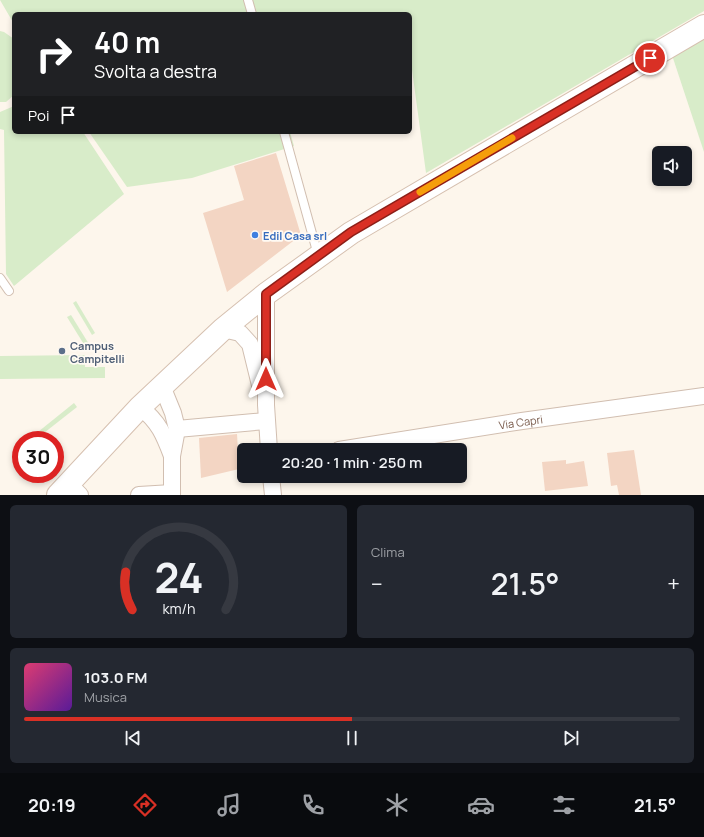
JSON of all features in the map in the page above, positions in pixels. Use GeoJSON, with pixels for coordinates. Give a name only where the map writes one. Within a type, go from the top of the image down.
{"type":"FeatureCollection","features":[{"type":"Feature","properties":{"kind":"main road"},"geometry":{"type":"LineString","coordinates":[[69,491],[140,407],[223,329],[266,294],[351,232],[704,26]]}},
{"type":"Feature","properties":{"kind":"street"},"geometry":{"type":"LineString","coordinates":[[266,294],[266,413],[268,443]]}},
{"type":"Feature","properties":{"kind":"street"},"geometry":{"type":"LineString","coordinates":[[223,329],[240,333],[250,344],[266,413]]}},
{"type":"Feature","properties":{"kind":"street"},"geometry":{"type":"LineString","coordinates":[[139,495],[172,494],[172,456],[177,429],[173,413],[162,386]]}},
{"type":"Feature","properties":{"kind":"street","name":"Via Capri"},"geometry":{"type":"LineString","coordinates":[[383,443],[522,421],[704,396]]}},
{"type":"Feature","properties":{"kind":"street"},"geometry":{"type":"LineString","coordinates":[[140,407],[151,416],[159,427],[172,456]]}},
{"type":"Feature","properties":{"kind":"street"},"geometry":{"type":"LineString","coordinates":[[177,429],[266,413]]}},
{"type":"Feature","properties":{"kind":"street"},"geometry":{"type":"LineString","coordinates":[[272,483],[273,495]]}},
{"type":"Feature","properties":{"kind":"lane"},"geometry":{"type":"LineString","coordinates":[[248,0],[251,12]]}},
{"type":"Feature","properties":{"kind":"lane"},"geometry":{"type":"LineString","coordinates":[[285,134],[319,256]]}},
{"type":"Feature","properties":{"kind":"lane"},"geometry":{"type":"LineString","coordinates":[[0,278],[9,290]]}},
{"type":"Feature","properties":{"kind":"green space"},"geometry":{"type":"Polygon","coordinates":[[[0,0],[704,0],[704,11],[426,173],[412,70],[412,12],[12,12],[12,21],[0,0]]]}},
{"type":"Feature","properties":{"kind":"green space"},"geometry":{"type":"Polygon","coordinates":[[[704,28],[704,152],[669,46],[704,28]]]}},
{"type":"Feature","properties":{"kind":"green space"},"geometry":{"type":"Polygon","coordinates":[[[0,31],[12,38],[12,97],[6,102],[0,102],[0,31]]]}},
{"type":"Feature","properties":{"kind":"green space"},"geometry":{"type":"Polygon","coordinates":[[[12,107],[12,134],[84,134],[124,194],[14,286],[6,274],[4,130],[0,129],[0,112],[12,107]]]}},
{"type":"Feature","properties":{"kind":"green space"},"geometry":{"type":"Polygon","coordinates":[[[90,134],[291,134],[294,146],[192,178],[127,187],[90,134]]]}},
{"type":"Feature","properties":{"kind":"green space"},"geometry":{"type":"Polygon","coordinates":[[[76,301],[95,333],[92,335],[73,303],[76,301]]]}},
{"type":"Feature","properties":{"kind":"green space"},"geometry":{"type":"Polygon","coordinates":[[[71,315],[92,349],[88,351],[67,317],[71,315]]]}},
{"type":"Feature","properties":{"kind":"green space"},"geometry":{"type":"Polygon","coordinates":[[[85,355],[85,367],[105,367],[105,378],[0,379],[0,356],[85,355]]]}},
{"type":"Feature","properties":{"kind":"green space"},"geometry":{"type":"Polygon","coordinates":[[[74,403],[77,407],[46,431],[39,431],[74,403]]]}},
{"type":"Feature","properties":{"kind":"building"},"geometry":{"type":"Polygon","coordinates":[[[276,153],[301,235],[227,292],[203,213],[244,200],[234,166],[276,153]]]}},
{"type":"Feature","properties":{"kind":"building"},"geometry":{"type":"Polygon","coordinates":[[[237,434],[237,469],[201,478],[199,438],[237,434]]]}},
{"type":"Feature","properties":{"kind":"building"},"geometry":{"type":"Polygon","coordinates":[[[634,450],[641,495],[619,495],[617,485],[611,486],[607,453],[634,450]]]}},
{"type":"Feature","properties":{"kind":"building"},"geometry":{"type":"Polygon","coordinates":[[[566,460],[566,464],[584,461],[588,486],[545,491],[542,462],[566,460]]]}},
{"type":"Feature","properties":{"kind":"slow traffic"},"geometry":{"type":"LineString","coordinates":[[420,192],[512,138]]}},
{"type":"Feature","properties":{"kind":"place","name":"Edil Casa srl"},"geometry":{"type":"Point","coordinates":[255,235]}},
{"type":"Feature","properties":{"kind":"place","name":"Campus Campitelli"},"geometry":{"type":"Point","coordinates":[62,351]}},
{"type":"Feature","properties":{"kind":"route"},"geometry":{"type":"LineString","coordinates":[[266,379],[266,294],[351,232],[650,58]]}}]}
